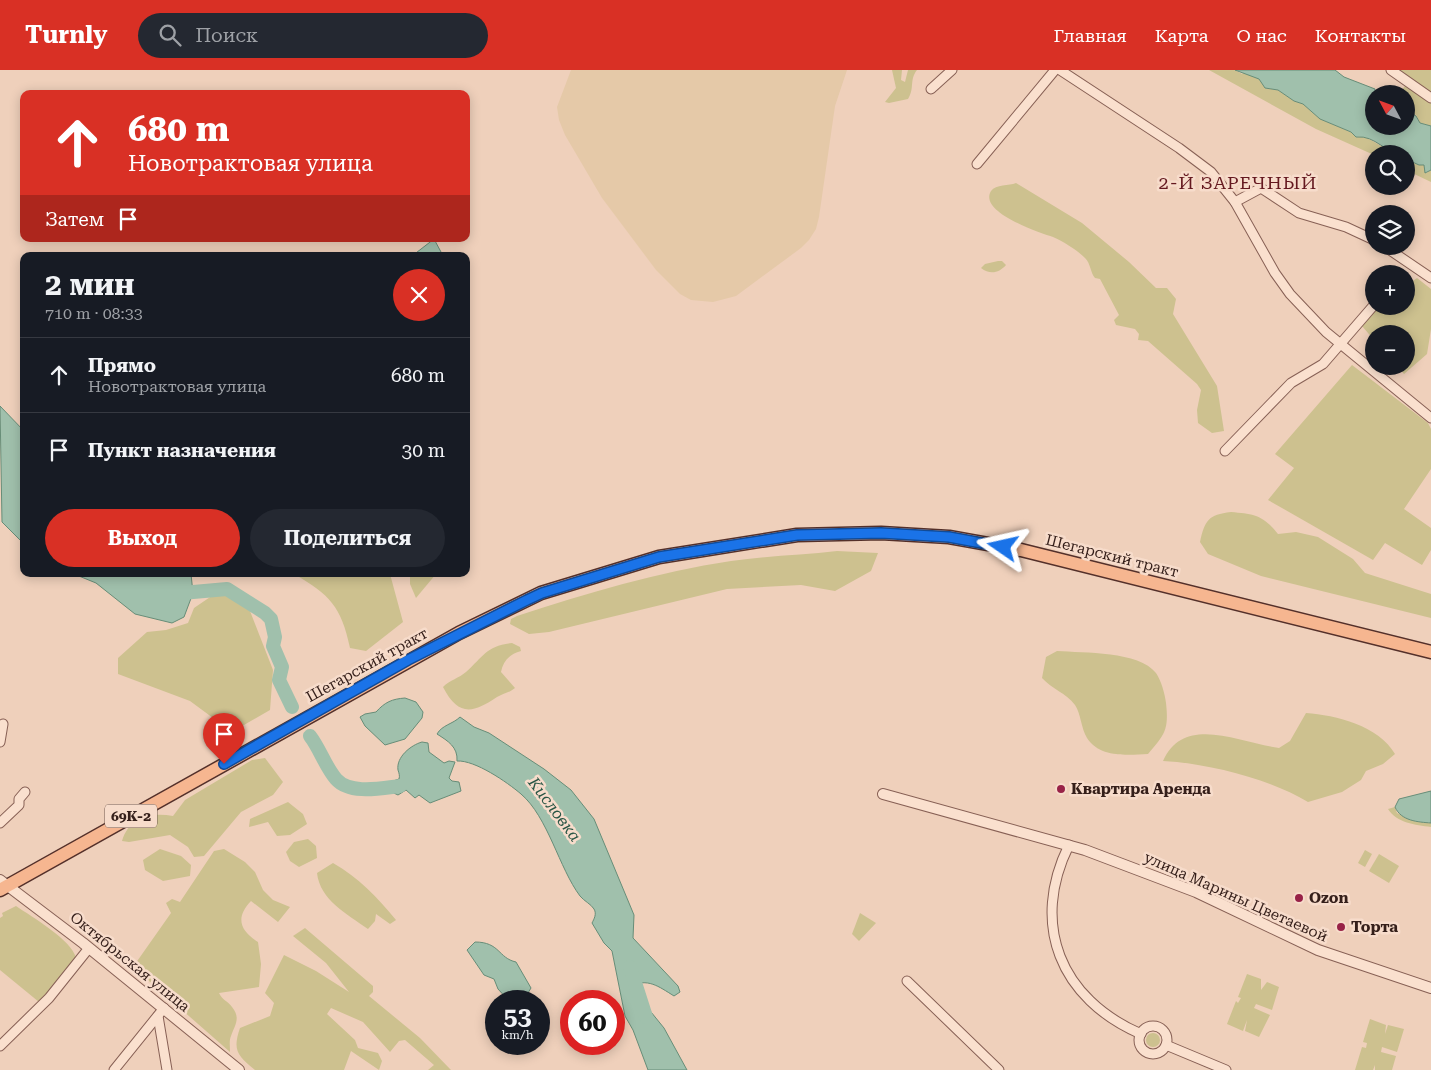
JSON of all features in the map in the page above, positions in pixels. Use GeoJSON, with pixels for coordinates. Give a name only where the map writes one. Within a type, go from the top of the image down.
{"type":"FeatureCollection","features":[{"type":"Feature","properties":{"kind":"main road","name":"Шегарский тракт"},"geometry":{"type":"LineString","coordinates":[[3,885],[255,747],[450,637],[542,593],[659,557],[797,535],[881,533],[958,538],[1021,550],[1431,652]]}},
{"type":"Feature","properties":{"kind":"street"},"geometry":{"type":"LineString","coordinates":[[931,89],[952,70]]}},
{"type":"Feature","properties":{"kind":"street"},"geometry":{"type":"LineString","coordinates":[[977,164],[1056,70]]}},
{"type":"Feature","properties":{"kind":"street"},"geometry":{"type":"LineString","coordinates":[[1060,70],[1179,148],[1211,172],[1235,202],[1275,273],[1290,294],[1340,345],[1431,418]]}},
{"type":"Feature","properties":{"kind":"street"},"geometry":{"type":"LineString","coordinates":[[1391,70],[1431,98]]}},
{"type":"Feature","properties":{"kind":"street"},"geometry":{"type":"LineString","coordinates":[[1235,202],[1261,188],[1299,212],[1346,227],[1365,236]]}},
{"type":"Feature","properties":{"kind":"street"},"geometry":{"type":"LineString","coordinates":[[1397,255],[1431,278]]}},
{"type":"Feature","properties":{"kind":"street"},"geometry":{"type":"LineString","coordinates":[[1225,451],[1291,383],[1323,364],[1366,315]]}},
{"type":"Feature","properties":{"kind":"street"},"geometry":{"type":"LineString","coordinates":[[0,742],[3,724]]}},
{"type":"Feature","properties":{"kind":"street"},"geometry":{"type":"LineString","coordinates":[[0,824],[19,805],[19,798],[26,792]]}},
{"type":"Feature","properties":{"kind":"street","name":"улица Марины Цветаевой"},"geometry":{"type":"LineString","coordinates":[[883,794],[1069,845],[1172,882],[1331,956],[1431,988]]}},
{"type":"Feature","properties":{"kind":"street"},"geometry":{"type":"LineString","coordinates":[[1069,845],[1056,873],[1051,896],[1051,917],[1056,948],[1068,974],[1090,1002],[1117,1022],[1140,1034]]}},
{"type":"Feature","properties":{"kind":"street","name":"Октябрьская улица"},"geometry":{"type":"LineString","coordinates":[[3,885],[90,948],[161,1012],[238,1070]]}},
{"type":"Feature","properties":{"kind":"street"},"geometry":{"type":"LineString","coordinates":[[0,1046],[44,1004],[90,948]]}},
{"type":"Feature","properties":{"kind":"street"},"geometry":{"type":"LineString","coordinates":[[907,981],[999,1070]]}},
{"type":"Feature","properties":{"kind":"street"},"geometry":{"type":"LineString","coordinates":[[114,1070],[161,1012]]}},
{"type":"Feature","properties":{"kind":"street"},"geometry":{"type":"LineString","coordinates":[[161,1012],[167,1070]]}},
{"type":"Feature","properties":{"kind":"street"},"geometry":{"type":"LineString","coordinates":[[1157,1026],[1164,1032],[1166,1046],[1160,1052],[1147,1052],[1141,1046],[1140,1034],[1147,1027],[1157,1026]]}},
{"type":"Feature","properties":{"kind":"street"},"geometry":{"type":"LineString","coordinates":[[1166,1046],[1226,1070]]}},
{"type":"Feature","properties":{"kind":"shaded area"},"geometry":{"type":"Polygon","coordinates":[[[571,70],[847,70],[835,106],[819,217],[816,229],[809,240],[736,296],[713,302],[691,300],[680,294],[656,270],[602,198],[565,135],[559,120],[557,107],[571,70]]]}},
{"type":"Feature","properties":{"kind":"shaded area"},"geometry":{"type":"Polygon","coordinates":[[[892,70],[902,70],[901,80],[905,82],[908,70],[917,70],[913,77],[908,99],[889,103],[885,102],[896,88],[892,70]]]}},
{"type":"Feature","properties":{"kind":"shaded area"},"geometry":{"type":"Polygon","coordinates":[[[1209,70],[1235,70],[1242,74],[1244,72],[1259,79],[1265,88],[1278,90],[1294,101],[1303,104],[1320,119],[1351,132],[1356,137],[1364,136],[1380,145],[1365,145],[1365,151],[1316,129],[1209,70]]]}},
{"type":"Feature","properties":{"kind":"shaded area"},"geometry":{"type":"Polygon","coordinates":[[[1397,70],[1431,70],[1431,126],[1420,123],[1415,114],[1415,85],[1406,85],[1410,79],[1397,70]]]}},
{"type":"Feature","properties":{"kind":"shaded area"},"geometry":{"type":"Polygon","coordinates":[[[1415,163],[1424,165],[1426,173],[1431,170],[1431,182],[1415,174],[1415,163]]]}},
{"type":"Feature","properties":{"kind":"shaded area"},"geometry":{"type":"Polygon","coordinates":[[[1016,183],[1082,223],[1129,262],[1156,288],[1167,288],[1176,299],[1173,314],[1217,386],[1224,431],[1212,433],[1198,423],[1197,410],[1201,390],[1197,384],[1148,341],[1138,340],[1139,334],[1135,329],[1116,325],[1114,320],[1119,315],[1100,279],[1095,278],[1085,258],[1062,241],[1012,220],[1001,214],[993,206],[989,199],[993,189],[1016,183]]]}},
{"type":"Feature","properties":{"kind":"shaded area"},"geometry":{"type":"Polygon","coordinates":[[[1002,261],[1006,265],[1000,270],[988,272],[981,268],[985,264],[1002,261]]]}},
{"type":"Feature","properties":{"kind":"shaded area"},"geometry":{"type":"Polygon","coordinates":[[[1417,278],[1431,289],[1431,329],[1427,354],[1415,364],[1415,325],[1365,325],[1365,330],[1362,326],[1371,315],[1415,315],[1415,280],[1417,278]]]}},
{"type":"Feature","properties":{"kind":"shaded area"},"geometry":{"type":"Polygon","coordinates":[[[1352,365],[1428,423],[1431,429],[1431,469],[1404,509],[1431,528],[1431,550],[1422,565],[1385,543],[1373,560],[1268,500],[1294,468],[1275,454],[1352,365]]]}},
{"type":"Feature","properties":{"kind":"shaded area"},"geometry":{"type":"Polygon","coordinates":[[[1231,512],[1263,519],[1278,534],[1296,532],[1318,537],[1353,559],[1365,573],[1431,594],[1431,618],[1261,576],[1208,554],[1200,542],[1206,524],[1212,517],[1231,512]]]}},
{"type":"Feature","properties":{"kind":"shaded area"},"geometry":{"type":"Polygon","coordinates":[[[837,551],[878,553],[871,571],[835,591],[801,585],[727,589],[549,632],[529,634],[510,624],[511,619],[543,607],[596,591],[677,571],[744,559],[837,551]]]}},
{"type":"Feature","properties":{"kind":"shaded area"},"geometry":{"type":"Polygon","coordinates":[[[299,577],[391,577],[403,622],[366,651],[350,648],[343,622],[338,612],[332,603],[317,589],[299,577]]]}},
{"type":"Feature","properties":{"kind":"shaded area"},"geometry":{"type":"Polygon","coordinates":[[[410,577],[434,577],[416,598],[410,584],[410,577]]]}},
{"type":"Feature","properties":{"kind":"shaded area"},"geometry":{"type":"Polygon","coordinates":[[[219,591],[250,611],[273,670],[270,710],[232,732],[190,701],[118,674],[118,658],[147,632],[166,630],[188,623],[194,608],[219,591]]]}},
{"type":"Feature","properties":{"kind":"shaded area"},"geometry":{"type":"Polygon","coordinates":[[[512,643],[520,647],[521,651],[508,658],[503,664],[501,672],[515,688],[473,709],[466,709],[454,703],[443,687],[466,672],[491,649],[503,644],[512,643]]]}},
{"type":"Feature","properties":{"kind":"shaded area"},"geometry":{"type":"Polygon","coordinates":[[[1057,651],[1110,654],[1124,657],[1148,666],[1156,673],[1165,696],[1167,720],[1162,736],[1148,754],[1115,754],[1099,749],[1092,744],[1085,734],[1075,705],[1042,678],[1046,657],[1057,651]]]}},
{"type":"Feature","properties":{"kind":"shaded area"},"geometry":{"type":"Polygon","coordinates":[[[1306,713],[1343,719],[1368,729],[1388,744],[1395,754],[1383,764],[1366,771],[1361,780],[1342,792],[1308,802],[1257,779],[1199,765],[1163,761],[1172,746],[1185,738],[1199,734],[1231,737],[1279,748],[1290,741],[1306,713]]]}},
{"type":"Feature","properties":{"kind":"shaded area"},"geometry":{"type":"Polygon","coordinates":[[[265,758],[283,782],[273,795],[241,812],[204,856],[194,857],[188,847],[170,835],[129,842],[122,841],[125,833],[135,821],[149,816],[173,816],[185,800],[252,760],[265,758]]]}},
{"type":"Feature","properties":{"kind":"shaded area"},"geometry":{"type":"Polygon","coordinates":[[[288,802],[303,814],[307,824],[290,835],[277,836],[268,822],[249,827],[250,819],[288,802]]]}},
{"type":"Feature","properties":{"kind":"shaded area"},"geometry":{"type":"Polygon","coordinates":[[[1395,807],[1397,813],[1415,821],[1431,823],[1431,827],[1401,820],[1388,809],[1395,807]]]}},
{"type":"Feature","properties":{"kind":"shaded area"},"geometry":{"type":"Polygon","coordinates":[[[308,839],[316,846],[317,858],[299,867],[290,861],[286,852],[294,842],[308,839]]]}},
{"type":"Feature","properties":{"kind":"shaded area"},"geometry":{"type":"Polygon","coordinates":[[[160,849],[181,856],[191,865],[190,876],[163,881],[145,870],[143,860],[160,849]]]}},
{"type":"Feature","properties":{"kind":"shaded area"},"geometry":{"type":"Polygon","coordinates":[[[224,849],[245,862],[255,872],[263,890],[273,900],[290,907],[278,922],[251,901],[243,913],[241,918],[244,928],[258,942],[261,964],[259,987],[219,993],[235,1011],[237,1018],[230,1039],[230,1052],[133,967],[171,913],[166,903],[172,899],[180,902],[214,851],[224,849]]]}},
{"type":"Feature","properties":{"kind":"shaded area"},"geometry":{"type":"Polygon","coordinates":[[[1365,850],[1372,854],[1365,867],[1358,863],[1365,850]]]}},
{"type":"Feature","properties":{"kind":"shaded area"},"geometry":{"type":"Polygon","coordinates":[[[1379,854],[1399,866],[1389,883],[1369,871],[1379,854]]]}},
{"type":"Feature","properties":{"kind":"shaded area"},"geometry":{"type":"Polygon","coordinates":[[[333,863],[367,888],[396,920],[390,924],[376,914],[375,921],[368,929],[336,906],[323,891],[317,873],[333,863]]]}},
{"type":"Feature","properties":{"kind":"shaded area"},"geometry":{"type":"Polygon","coordinates":[[[16,906],[59,937],[73,951],[76,958],[39,1002],[0,970],[0,918],[3,916],[2,913],[16,906]]]}},
{"type":"Feature","properties":{"kind":"shaded area"},"geometry":{"type":"Polygon","coordinates":[[[860,913],[876,923],[859,941],[852,934],[860,913]]]}},
{"type":"Feature","properties":{"kind":"shaded area"},"geometry":{"type":"Polygon","coordinates":[[[305,928],[373,986],[373,992],[369,996],[420,1038],[451,1070],[428,1070],[434,1065],[405,1040],[399,1041],[390,1052],[363,1022],[331,1008],[327,1014],[355,1040],[358,1048],[378,1053],[382,1061],[379,1070],[351,1051],[344,1070],[255,1070],[244,1061],[237,1048],[240,1028],[270,1016],[274,1003],[265,993],[284,955],[316,971],[349,992],[326,963],[293,936],[305,928]]]}},
{"type":"Feature","properties":{"kind":"shaded area"},"geometry":{"type":"Polygon","coordinates":[[[1247,974],[1261,979],[1261,990],[1267,982],[1279,987],[1272,1010],[1256,1004],[1254,1008],[1270,1015],[1259,1037],[1245,1031],[1247,1020],[1243,1031],[1227,1024],[1236,1001],[1238,1003],[1241,998],[1238,997],[1247,974]]]}},
{"type":"Feature","properties":{"kind":"shaded area"},"geometry":{"type":"Polygon","coordinates":[[[1370,1019],[1386,1025],[1385,1034],[1388,1025],[1404,1029],[1397,1052],[1382,1047],[1381,1052],[1396,1056],[1392,1070],[1375,1070],[1375,1065],[1373,1070],[1355,1070],[1362,1047],[1366,1048],[1367,1043],[1363,1042],[1370,1019]]]}},
{"type":"Feature","properties":{"kind":"shaded area"},"geometry":{"type":"Polygon","coordinates":[[[1150,1033],[1156,1033],[1160,1040],[1156,1047],[1150,1047],[1146,1043],[1146,1037],[1150,1033]]]}},
{"type":"Feature","properties":{"kind":"water"},"geometry":{"type":"Polygon","coordinates":[[[1235,70],[1335,70],[1344,77],[1365,85],[1365,135],[1415,135],[1415,115],[1420,123],[1431,126],[1431,170],[1425,173],[1424,165],[1415,163],[1415,145],[1380,145],[1363,137],[1356,137],[1351,132],[1320,119],[1303,104],[1294,101],[1278,90],[1265,88],[1259,79],[1235,70]]]}},
{"type":"Feature","properties":{"kind":"water"},"geometry":{"type":"Polygon","coordinates":[[[430,242],[436,242],[441,252],[417,252],[430,242]]]}},
{"type":"Feature","properties":{"kind":"water"},"geometry":{"type":"Polygon","coordinates":[[[0,406],[20,427],[20,540],[2,522],[0,406]]]}},
{"type":"Feature","properties":{"kind":"water"},"geometry":{"type":"Polygon","coordinates":[[[81,577],[191,577],[193,593],[184,617],[172,623],[135,614],[96,583],[81,577]]]}},
{"type":"Feature","properties":{"kind":"water"},"geometry":{"type":"Polygon","coordinates":[[[405,698],[416,702],[423,712],[422,718],[405,739],[385,745],[365,726],[360,717],[376,712],[382,706],[396,699],[405,698]]]}},
{"type":"Feature","properties":{"kind":"water"},"geometry":{"type":"Polygon","coordinates":[[[460,717],[474,727],[489,733],[544,769],[571,790],[594,819],[634,915],[633,938],[678,986],[680,992],[674,996],[658,986],[648,983],[630,986],[664,1028],[687,1070],[648,1070],[633,1030],[625,1016],[625,990],[620,990],[612,951],[604,943],[592,923],[595,916],[594,909],[580,896],[573,885],[539,816],[521,794],[481,768],[473,764],[457,761],[454,748],[437,734],[460,717]]]}},
{"type":"Feature","properties":{"kind":"water"},"geometry":{"type":"Polygon","coordinates":[[[422,742],[428,743],[429,752],[444,763],[449,761],[455,762],[449,778],[452,781],[459,782],[461,791],[430,803],[419,795],[415,798],[406,790],[398,795],[383,788],[387,783],[399,779],[398,765],[405,752],[422,742]]]}},
{"type":"Feature","properties":{"kind":"water"},"geometry":{"type":"Polygon","coordinates":[[[1431,791],[1431,823],[1406,818],[1395,807],[1399,799],[1431,791]]]}},
{"type":"Feature","properties":{"kind":"water"},"geometry":{"type":"Polygon","coordinates":[[[475,942],[494,947],[510,960],[516,962],[531,988],[530,990],[499,990],[494,979],[484,975],[467,950],[475,942]]]}},
{"type":"Feature","properties":{"kind":"waterway","name":"Кисловка"},"geometry":{"type":"LineString","coordinates":[[158,577],[182,593],[227,589],[265,613],[271,619],[275,637],[273,646],[282,667],[279,680],[292,707]]}},
{"type":"Feature","properties":{"kind":"waterway","name":"Кисловка"},"geometry":{"type":"LineString","coordinates":[[310,736],[332,774],[342,784],[358,789],[400,786]]}},
{"type":"Feature","properties":{"kind":"waterway","name":"Кисловка"},"geometry":{"type":"LineString","coordinates":[[630,967],[646,1017]]}},
{"type":"Feature","properties":{"kind":"place","name":"Квартира Аренда"},"geometry":{"type":"Point","coordinates":[1061,789]}},
{"type":"Feature","properties":{"kind":"place","name":"Ozon"},"geometry":{"type":"Point","coordinates":[1299,898]}},
{"type":"Feature","properties":{"kind":"place","name":"Торта"},"geometry":{"type":"Point","coordinates":[1341,927]}},
{"type":"Feature","properties":{"kind":"district","name":"2-Й ЗАРЕЧНЫЙ"},"geometry":{"type":"Point","coordinates":[1238,183]}},
{"type":"Feature","properties":{"kind":"route"},"geometry":{"type":"LineString","coordinates":[[224,764],[408,660],[527,600],[542,593],[659,557],[797,535],[881,533],[949,537],[1003,547]]}}]}
